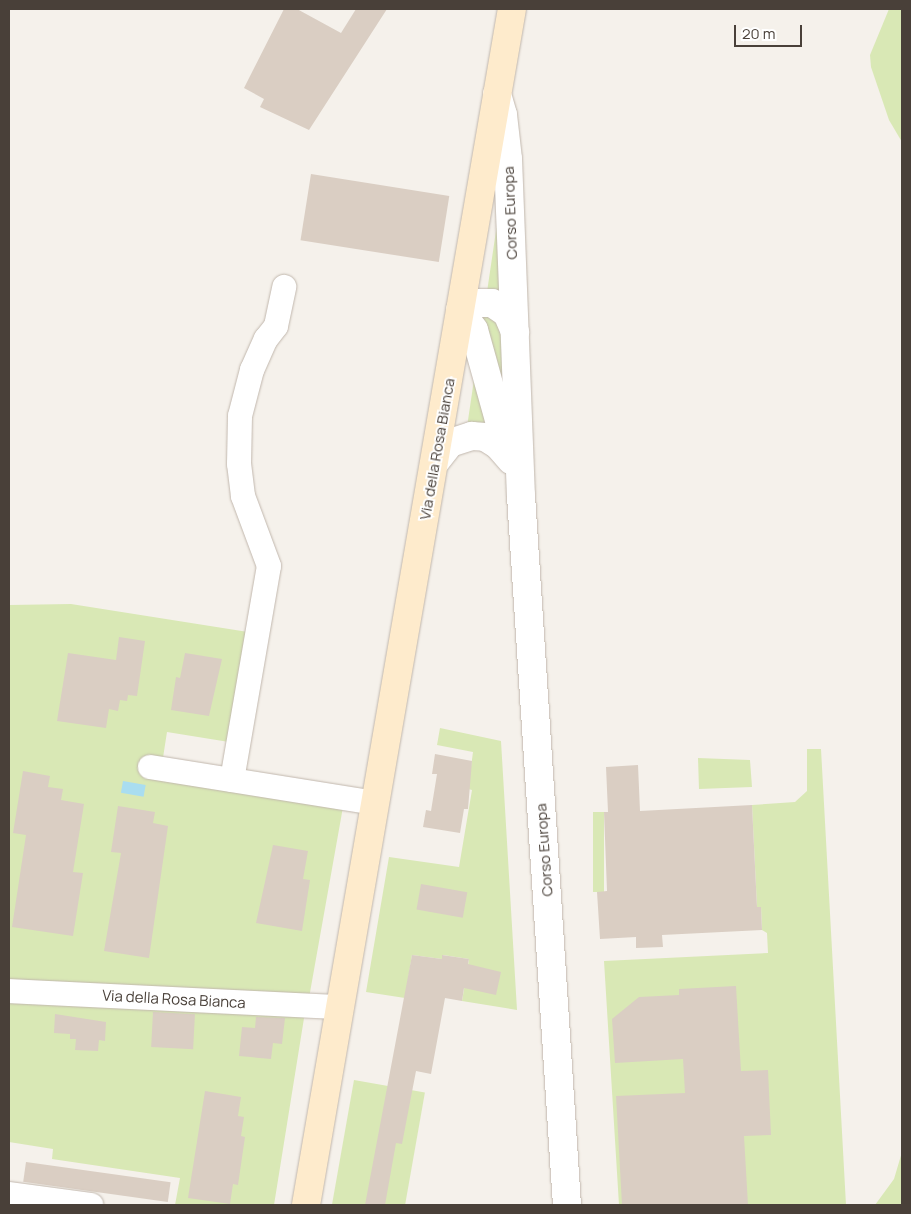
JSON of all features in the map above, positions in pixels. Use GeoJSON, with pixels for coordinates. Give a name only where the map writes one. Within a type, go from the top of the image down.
{"type":"FeatureCollection","features":[{"type":"Feature","properties":{"kind":"main road","name":"Via della Rosa Bianca"},"geometry":{"type":"LineString","coordinates":[[306,1205],[436,461],[460,309],[512,9]]}},
{"type":"Feature","properties":{"kind":"street","name":"Corso Europa"},"geometry":{"type":"LineString","coordinates":[[497,94],[507,143],[521,496],[567,1205]]}},
{"type":"Feature","properties":{"kind":"street"},"geometry":{"type":"LineString","coordinates":[[232,780],[268,566],[243,496],[239,464],[240,416],[254,364],[276,326],[284,288]]}},
{"type":"Feature","properties":{"kind":"street","name":"Corso Europa"},"geometry":{"type":"LineString","coordinates":[[515,332],[507,313],[492,303],[473,303],[460,309],[474,330],[521,496]]}},
{"type":"Feature","properties":{"kind":"street","name":"Corso Europa"},"geometry":{"type":"LineString","coordinates":[[436,461],[450,443],[472,436],[485,438],[498,445],[511,460]]}},
{"type":"Feature","properties":{"kind":"street"},"geometry":{"type":"LineString","coordinates":[[150,767],[375,803]]}},
{"type":"Feature","properties":{"kind":"street","name":"Via della Rosa Bianca"},"geometry":{"type":"LineString","coordinates":[[9,991],[340,1006]]}},
{"type":"Feature","properties":{"kind":"street"},"geometry":{"type":"LineString","coordinates":[[9,1194],[56,1203],[90,1205]]}},
{"type":"Feature","properties":{"kind":"green space"},"geometry":{"type":"Polygon","coordinates":[[[889,9],[902,9],[902,142],[889,120],[871,67],[870,55],[889,9]]]}},
{"type":"Feature","properties":{"kind":"green space"},"geometry":{"type":"Polygon","coordinates":[[[501,197],[505,302],[487,292],[501,197]]]}},
{"type":"Feature","properties":{"kind":"green space"},"geometry":{"type":"Polygon","coordinates":[[[483,313],[503,319],[513,444],[482,326],[483,313]]]}},
{"type":"Feature","properties":{"kind":"green space"},"geometry":{"type":"Polygon","coordinates":[[[476,366],[493,431],[467,427],[476,366]]]}},
{"type":"Feature","properties":{"kind":"green space"},"geometry":{"type":"Polygon","coordinates":[[[71,604],[248,632],[229,742],[167,732],[160,777],[343,807],[309,998],[9,983],[9,605],[71,604]]]}},
{"type":"Feature","properties":{"kind":"green space"},"geometry":{"type":"Polygon","coordinates":[[[440,728],[501,741],[517,1010],[462,1001],[469,959],[443,955],[442,959],[412,955],[405,998],[366,992],[389,857],[459,867],[472,790],[468,789],[473,752],[437,745],[440,728]]]}},
{"type":"Feature","properties":{"kind":"green space"},"geometry":{"type":"Polygon","coordinates":[[[807,749],[821,749],[846,1205],[619,1205],[604,961],[768,953],[767,933],[762,930],[761,907],[757,907],[752,805],[795,802],[807,791],[807,749]]]}},
{"type":"Feature","properties":{"kind":"green space"},"geometry":{"type":"Polygon","coordinates":[[[698,758],[750,760],[752,787],[699,789],[698,758]]]}},
{"type":"Feature","properties":{"kind":"green space"},"geometry":{"type":"Polygon","coordinates":[[[593,812],[604,812],[604,892],[593,892],[593,812]]]}},
{"type":"Feature","properties":{"kind":"green space"},"geometry":{"type":"Polygon","coordinates":[[[9,997],[305,1012],[274,1205],[175,1205],[180,1178],[52,1159],[53,1149],[9,1142],[9,997]]]}},
{"type":"Feature","properties":{"kind":"green space"},"geometry":{"type":"Polygon","coordinates":[[[354,1080],[425,1093],[405,1205],[332,1205],[354,1080]]]}},
{"type":"Feature","properties":{"kind":"green space"},"geometry":{"type":"Polygon","coordinates":[[[902,1152],[902,1205],[875,1205],[894,1179],[902,1152]]]}},
{"type":"Feature","properties":{"kind":"water"},"geometry":{"type":"Polygon","coordinates":[[[123,781],[146,785],[144,797],[121,793],[123,781]]]}},
{"type":"Feature","properties":{"kind":"building"},"geometry":{"type":"Polygon","coordinates":[[[284,9],[297,9],[341,33],[356,9],[387,9],[309,130],[260,107],[264,99],[244,88],[284,9]]]}},
{"type":"Feature","properties":{"kind":"building"},"geometry":{"type":"Polygon","coordinates":[[[311,174],[449,196],[439,262],[301,240],[311,174]]]}},
{"type":"Feature","properties":{"kind":"building"},"geometry":{"type":"Polygon","coordinates":[[[119,637],[145,641],[137,696],[128,695],[127,701],[120,700],[118,711],[109,709],[106,728],[57,721],[68,653],[116,660],[119,637]]]}},
{"type":"Feature","properties":{"kind":"building"},"geometry":{"type":"Polygon","coordinates":[[[185,653],[222,659],[209,716],[171,710],[176,677],[180,678],[185,653]]]}},
{"type":"Feature","properties":{"kind":"building"},"geometry":{"type":"Polygon","coordinates":[[[435,754],[472,761],[468,809],[464,809],[460,833],[423,827],[426,810],[431,811],[437,774],[432,774],[435,754]]]}},
{"type":"Feature","properties":{"kind":"building"},"geometry":{"type":"Polygon","coordinates":[[[638,765],[640,811],[752,805],[757,907],[761,907],[762,930],[662,935],[663,947],[636,948],[636,937],[600,939],[597,892],[607,891],[604,812],[608,812],[606,767],[638,765]]]}},
{"type":"Feature","properties":{"kind":"building"},"geometry":{"type":"Polygon","coordinates":[[[23,771],[50,776],[48,787],[63,789],[61,800],[84,804],[73,872],[83,873],[73,936],[12,927],[26,835],[13,833],[23,771]]]}},
{"type":"Feature","properties":{"kind":"building"},"geometry":{"type":"Polygon","coordinates":[[[118,806],[155,812],[153,823],[168,826],[149,958],[104,951],[121,853],[111,852],[118,806]]]}},
{"type":"Feature","properties":{"kind":"building"},"geometry":{"type":"Polygon","coordinates":[[[273,845],[308,851],[303,879],[310,880],[302,931],[256,923],[273,845]]]}},
{"type":"Feature","properties":{"kind":"building"},"geometry":{"type":"Polygon","coordinates":[[[421,884],[467,892],[463,918],[416,910],[421,884]]]}},
{"type":"Feature","properties":{"kind":"building"},"geometry":{"type":"Polygon","coordinates":[[[412,955],[442,959],[442,955],[469,959],[468,964],[501,972],[496,995],[464,988],[462,1001],[445,998],[431,1074],[416,1071],[402,1144],[396,1143],[385,1205],[365,1205],[412,955]]]}},
{"type":"Feature","properties":{"kind":"building"},"geometry":{"type":"Polygon","coordinates":[[[736,986],[741,1071],[768,1070],[771,1135],[744,1136],[748,1205],[622,1205],[616,1096],[685,1093],[683,1059],[615,1063],[612,1019],[639,997],[679,995],[679,989],[736,986]]]}},
{"type":"Feature","properties":{"kind":"building"},"geometry":{"type":"Polygon","coordinates":[[[153,1012],[195,1014],[193,1049],[151,1047],[153,1012]]]}},
{"type":"Feature","properties":{"kind":"building"},"geometry":{"type":"Polygon","coordinates":[[[55,1014],[106,1022],[105,1041],[99,1040],[98,1051],[75,1050],[76,1039],[70,1039],[70,1034],[54,1033],[55,1014]]]}},
{"type":"Feature","properties":{"kind":"building"},"geometry":{"type":"Polygon","coordinates":[[[256,1017],[285,1018],[282,1044],[273,1043],[271,1059],[239,1056],[242,1027],[255,1028],[256,1017]]]}},
{"type":"Feature","properties":{"kind":"building"},"geometry":{"type":"Polygon","coordinates":[[[205,1091],[241,1097],[238,1116],[244,1117],[241,1136],[245,1137],[238,1185],[233,1184],[230,1204],[188,1198],[205,1091]]]}},
{"type":"Feature","properties":{"kind":"building"},"geometry":{"type":"Polygon","coordinates":[[[26,1162],[171,1182],[168,1202],[23,1182],[26,1162]]]}}]}
